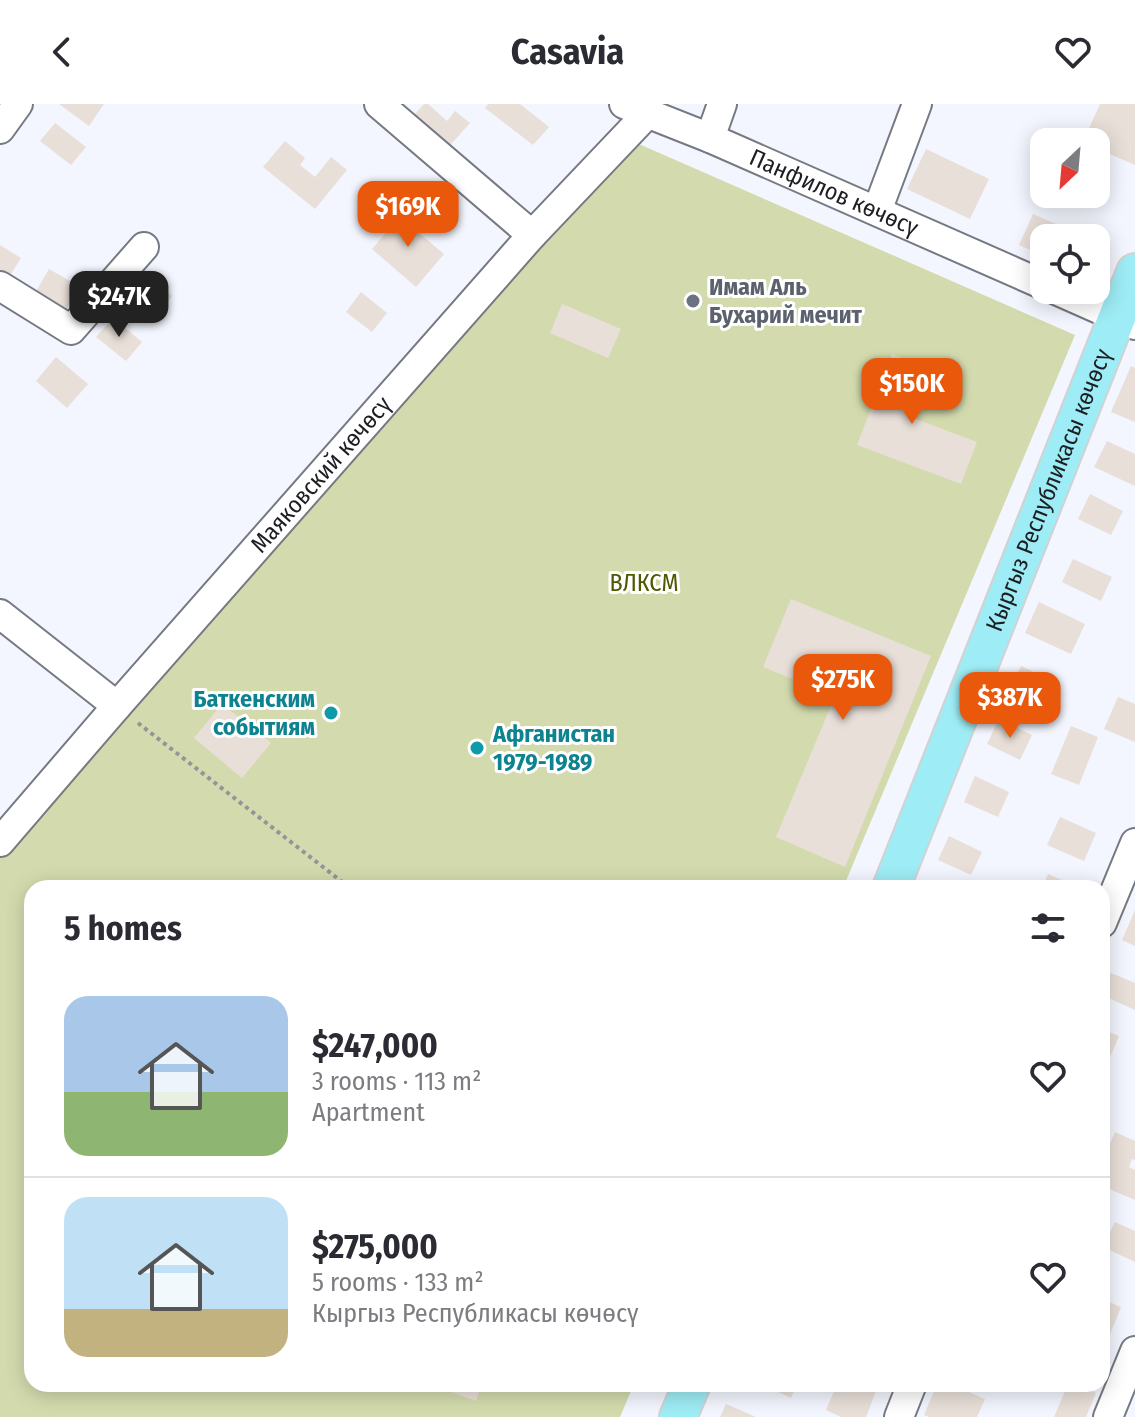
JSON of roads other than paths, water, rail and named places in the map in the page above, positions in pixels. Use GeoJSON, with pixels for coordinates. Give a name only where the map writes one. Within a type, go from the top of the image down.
{"type":"FeatureCollection","features":[{"type":"Feature","properties":{"kind":"main road","name":"Кыргыз Республикасы көчөсү"},"geometry":{"type":"LineString","coordinates":[[894,880],[1126,321],[1135,272]]}},
{"type":"Feature","properties":{"kind":"main road"},"geometry":{"type":"LineString","coordinates":[[678,1417],[689,1392]]}},
{"type":"Feature","properties":{"kind":"street"},"geometry":{"type":"LineString","coordinates":[[0,129],[18,104]]}},
{"type":"Feature","properties":{"kind":"street"},"geometry":{"type":"LineString","coordinates":[[379,104],[532,235]]}},
{"type":"Feature","properties":{"kind":"street"},"geometry":{"type":"LineString","coordinates":[[710,138],[722,104]]}},
{"type":"Feature","properties":{"kind":"street"},"geometry":{"type":"LineString","coordinates":[[877,211],[917,104]]}},
{"type":"Feature","properties":{"kind":"street","name":"Маяковский көчөсү"},"geometry":{"type":"LineString","coordinates":[[0,842],[532,235],[635,109]]}},
{"type":"Feature","properties":{"kind":"street","name":"Панфилов көчөсү"},"geometry":{"type":"LineString","coordinates":[[635,109],[710,138],[1030,279]]}},
{"type":"Feature","properties":{"kind":"street"},"geometry":{"type":"LineString","coordinates":[[0,286],[71,330],[144,247]]}},
{"type":"Feature","properties":{"kind":"street"},"geometry":{"type":"LineString","coordinates":[[1088,304],[1126,321]]}},
{"type":"Feature","properties":{"kind":"street"},"geometry":{"type":"LineString","coordinates":[[0,614],[117,706]]}},
{"type":"Feature","properties":{"kind":"street"},"geometry":{"type":"LineString","coordinates":[[1110,904],[1135,843]]}},
{"type":"Feature","properties":{"kind":"street"},"geometry":{"type":"LineString","coordinates":[[1108,1417],[1120,1378],[1135,1351]]}},
{"type":"Feature","properties":{"kind":"street"},"geometry":{"type":"LineString","coordinates":[[899,1417],[909,1392]]}},
{"type":"Feature","properties":{"kind":"place","name":"Имам Аль Бухарий мечит"},"geometry":{"type":"Point","coordinates":[693,301]}},
{"type":"Feature","properties":{"kind":"place","name":"Баткенским событиям"},"geometry":{"type":"Point","coordinates":[331,713]}},
{"type":"Feature","properties":{"kind":"place","name":"Афганистан 1979-1989"},"geometry":{"type":"Point","coordinates":[477,748]}},
{"type":"Feature","properties":{"kind":"park label","name":"ВЛКСМ"},"geometry":{"type":"Point","coordinates":[644,583]}}]}
